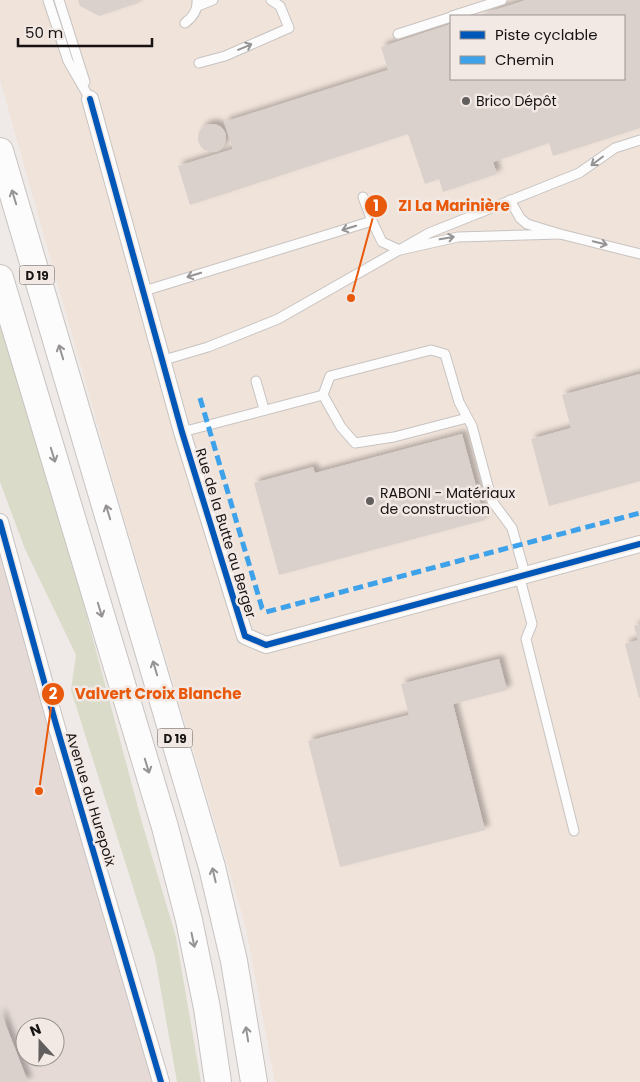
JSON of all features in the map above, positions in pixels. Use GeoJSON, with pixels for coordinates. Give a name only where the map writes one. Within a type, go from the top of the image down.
{"type":"FeatureCollection","features":[{"type":"Feature","properties":{"kind":"main road","name":"D 19"},"geometry":{"type":"LineString","coordinates":[[0,151],[212,867],[234,961],[254,1082]]}},
{"type":"Feature","properties":{"kind":"main road","name":"D 19"},"geometry":{"type":"LineString","coordinates":[[0,278],[165,827],[189,920],[207,1008],[218,1082]]}},
{"type":"Feature","properties":{"kind":"street","name":"Rue de la Butte au Berger"},"geometry":{"type":"LineString","coordinates":[[90,99],[164,360],[182,432],[245,636],[266,645],[640,544]]}},
{"type":"Feature","properties":{"kind":"street","name":"Avenue du Hurepoix"},"geometry":{"type":"LineString","coordinates":[[0,522],[58,731],[161,1082]]}},
{"type":"Feature","properties":{"kind":"lane"},"geometry":{"type":"LineString","coordinates":[[48,0],[68,61],[90,99]]}},
{"type":"Feature","properties":{"kind":"lane"},"geometry":{"type":"LineString","coordinates":[[59,0],[90,99]]}},
{"type":"Feature","properties":{"kind":"lane"},"geometry":{"type":"LineString","coordinates":[[185,23],[193,17],[197,3],[213,0]]}},
{"type":"Feature","properties":{"kind":"lane"},"geometry":{"type":"LineString","coordinates":[[199,63],[226,56],[288,28],[280,6],[271,0]]}},
{"type":"Feature","properties":{"kind":"lane"},"geometry":{"type":"LineString","coordinates":[[455,15],[502,0]]}},
{"type":"Feature","properties":{"kind":"lane"},"geometry":{"type":"LineString","coordinates":[[398,34],[450,17]]}},
{"type":"Feature","properties":{"kind":"lane"},"geometry":{"type":"LineString","coordinates":[[164,360],[208,346],[278,318],[428,233],[579,173],[615,148],[640,140]]}},
{"type":"Feature","properties":{"kind":"lane"},"geometry":{"type":"LineString","coordinates":[[363,196],[382,242],[400,250],[458,236],[560,234]]}},
{"type":"Feature","properties":{"kind":"lane"},"geometry":{"type":"LineString","coordinates":[[510,200],[520,218],[528,224],[640,254]]}},
{"type":"Feature","properties":{"kind":"lane"},"geometry":{"type":"LineString","coordinates":[[144,290],[372,221]]}},
{"type":"Feature","properties":{"kind":"lane"},"geometry":{"type":"LineString","coordinates":[[467,418],[394,437],[355,443],[341,428],[323,395],[330,376],[431,350],[445,354],[459,402],[472,426],[492,501],[512,528],[532,624],[526,639],[574,831]]}},
{"type":"Feature","properties":{"kind":"lane"},"geometry":{"type":"LineString","coordinates":[[256,381],[264,409]]}},
{"type":"Feature","properties":{"kind":"lane"},"geometry":{"type":"LineString","coordinates":[[182,432],[323,395]]}},
{"type":"Feature","properties":{"kind":"shaded area"},"geometry":{"type":"Polygon","coordinates":[[[0,0],[640,0],[640,1082],[275,1082],[245,924],[123,515],[0,80],[0,0]]]}},
{"type":"Feature","properties":{"kind":"shaded area"},"geometry":{"type":"Polygon","coordinates":[[[0,522],[161,1082],[0,1082],[0,522]]]}},
{"type":"Feature","properties":{"kind":"green space"},"geometry":{"type":"Polygon","coordinates":[[[0,324],[79,587],[143,826],[176,937],[201,1082],[177,1082],[155,957],[71,690],[76,655],[25,549],[0,482],[0,324]]]}},
{"type":"Feature","properties":{"kind":"building"},"geometry":{"type":"Polygon","coordinates":[[[78,0],[137,0],[138,3],[99,16],[80,6],[78,0]]]}},
{"type":"Feature","properties":{"kind":"building","name":"Brico Dépôt"},"geometry":{"type":"Polygon","coordinates":[[[526,0],[640,0],[640,128],[553,156],[549,143],[493,162],[497,174],[443,192],[439,179],[425,184],[408,134],[190,205],[178,166],[233,149],[224,122],[388,70],[381,47],[450,24],[450,80],[625,80],[625,15],[480,15],[526,0]]]}},
{"type":"Feature","properties":{"kind":"building"},"geometry":{"type":"Polygon","coordinates":[[[212,124],[222,128],[226,138],[222,148],[212,152],[202,148],[198,138],[202,128],[212,124]]]}},
{"type":"Feature","properties":{"kind":"building"},"geometry":{"type":"Polygon","coordinates":[[[640,374],[640,481],[549,506],[531,439],[571,428],[562,395],[640,374]]]}},
{"type":"Feature","properties":{"kind":"building","name":"RABONI - Matériaux de construction"},"geometry":{"type":"Polygon","coordinates":[[[462,434],[485,520],[279,575],[254,483],[313,467],[315,473],[462,434]]]}},
{"type":"Feature","properties":{"kind":"building"},"geometry":{"type":"Polygon","coordinates":[[[640,624],[639,698],[625,644],[638,640],[634,626],[640,624]]]}},
{"type":"Feature","properties":{"kind":"building"},"geometry":{"type":"Polygon","coordinates":[[[499,659],[507,690],[453,704],[485,830],[340,867],[308,741],[409,715],[401,684],[499,659]]]}},
{"type":"Feature","properties":{"kind":"building"},"geometry":{"type":"Polygon","coordinates":[[[0,1011],[15,1049],[15,1067],[22,1067],[28,1082],[0,1082],[0,1011]]]}},
{"type":"Feature","properties":{"kind":"marked path"},"geometry":{"type":"LineString","coordinates":[[200,398],[262,608],[266,612],[640,513]]}},
{"type":"Feature","properties":{"kind":"cycle path"},"geometry":{"type":"LineString","coordinates":[[90,99],[182,432],[245,636],[266,645],[640,544]]}},
{"type":"Feature","properties":{"kind":"cycle path"},"geometry":{"type":"LineString","coordinates":[[0,522],[55,721],[161,1082]]}},
{"type":"Feature","properties":{"kind":"place","name":"Brico Dépôt"},"geometry":{"type":"Point","coordinates":[466,101]}},
{"type":"Feature","properties":{"kind":"place","name":"ZI La Marinière"},"geometry":{"type":"Point","coordinates":[351,298]}},
{"type":"Feature","properties":{"kind":"place","name":"RABONI - Matériaux de construction"},"geometry":{"type":"Point","coordinates":[370,501]}},
{"type":"Feature","properties":{"kind":"place","name":"Valvert Croix Blanche"},"geometry":{"type":"Point","coordinates":[39,791]}}]}
